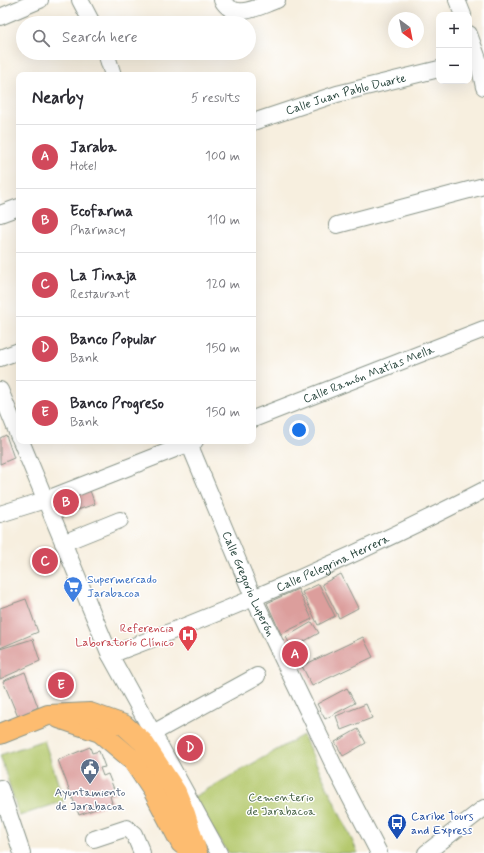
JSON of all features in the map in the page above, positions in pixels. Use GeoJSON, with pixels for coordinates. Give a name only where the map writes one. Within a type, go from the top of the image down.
{"type":"FeatureCollection","features":[{"type":"Feature","properties":{"kind":"main road"},"geometry":{"type":"LineString","coordinates":[[0,734],[48,715],[90,713],[124,724],[148,737],[176,792],[185,814],[196,853]]}},
{"type":"Feature","properties":{"kind":"main road"},"geometry":{"type":"LineString","coordinates":[[48,715],[100,732],[132,760],[154,792],[181,843],[196,853]]}},
{"type":"Feature","properties":{"kind":"street"},"geometry":{"type":"LineString","coordinates":[[0,16],[40,0]]}},
{"type":"Feature","properties":{"kind":"street"},"geometry":{"type":"LineString","coordinates":[[80,0],[88,16]]}},
{"type":"Feature","properties":{"kind":"street"},"geometry":{"type":"LineString","coordinates":[[222,0],[228,8],[235,12],[244,12],[277,0]]}},
{"type":"Feature","properties":{"kind":"street"},"geometry":{"type":"LineString","coordinates":[[457,0],[462,12]]}},
{"type":"Feature","properties":{"kind":"street"},"geometry":{"type":"LineString","coordinates":[[472,43],[484,87]]}},
{"type":"Feature","properties":{"kind":"street"},"geometry":{"type":"LineString","coordinates":[[108,60],[112,72]]}},
{"type":"Feature","properties":{"kind":"street","name":"Calle Juan Pablo Duarte"},"geometry":{"type":"LineString","coordinates":[[256,121],[338,94],[436,70]]}},
{"type":"Feature","properties":{"kind":"street"},"geometry":{"type":"LineString","coordinates":[[337,225],[484,186]]}},
{"type":"Feature","properties":{"kind":"street"},"geometry":{"type":"LineString","coordinates":[[0,214],[16,208]]}},
{"type":"Feature","properties":{"kind":"street","name":"Calle Ramón Matías Mella"},"geometry":{"type":"LineString","coordinates":[[256,417],[484,329]]}},
{"type":"Feature","properties":{"kind":"street"},"geometry":{"type":"LineString","coordinates":[[0,358],[16,352]]}},
{"type":"Feature","properties":{"kind":"street"},"geometry":{"type":"LineString","coordinates":[[0,390],[16,430]]}},
{"type":"Feature","properties":{"kind":"street"},"geometry":{"type":"LineString","coordinates":[[22,444],[110,655],[148,737],[219,853]]}},
{"type":"Feature","properties":{"kind":"street"},"geometry":{"type":"LineString","coordinates":[[0,514],[45,500],[185,444]]}},
{"type":"Feature","properties":{"kind":"street","name":"Calle Gregorio Luperón"},"geometry":{"type":"LineString","coordinates":[[191,444],[254,599],[338,774],[380,853]]}},
{"type":"Feature","properties":{"kind":"street","name":"Calle Pelegrina Herrera"},"geometry":{"type":"LineString","coordinates":[[110,655],[254,599],[408,529],[484,490]]}},
{"type":"Feature","properties":{"kind":"street"},"geometry":{"type":"LineString","coordinates":[[63,543],[120,520]]}},
{"type":"Feature","properties":{"kind":"street"},"geometry":{"type":"LineString","coordinates":[[132,760],[148,737],[257,676]]}},
{"type":"Feature","properties":{"kind":"street"},"geometry":{"type":"LineString","coordinates":[[0,788],[22,853]]}},
{"type":"Feature","properties":{"kind":"street"},"geometry":{"type":"LineString","coordinates":[[426,853],[484,808]]}},
{"type":"Feature","properties":{"kind":"street"},"geometry":{"type":"LineString","coordinates":[[94,839],[127,828],[134,834],[142,853]]}},
{"type":"Feature","properties":{"kind":"green space","name":"Cementerio de Jarabacoa"},"geometry":{"type":"Polygon","coordinates":[[[303,735],[358,853],[228,853],[192,798],[303,735]]]}},
{"type":"Feature","properties":{"kind":"green space"},"geometry":{"type":"Polygon","coordinates":[[[44,740],[64,801],[19,816],[0,755],[44,740]]]}},
{"type":"Feature","properties":{"kind":"building"},"geometry":{"type":"Polygon","coordinates":[[[6,435],[14,458],[0,464],[0,438],[6,435]]]}},
{"type":"Feature","properties":{"kind":"building"},"geometry":{"type":"Polygon","coordinates":[[[89,488],[95,504],[54,518],[49,501],[89,488]]]}},
{"type":"Feature","properties":{"kind":"building"},"geometry":{"type":"Polygon","coordinates":[[[341,574],[358,608],[339,618],[322,584],[341,574]]]}},
{"type":"Feature","properties":{"kind":"building"},"geometry":{"type":"Polygon","coordinates":[[[319,584],[335,616],[318,625],[302,592],[319,584]]]}},
{"type":"Feature","properties":{"kind":"building"},"geometry":{"type":"Polygon","coordinates":[[[298,589],[312,619],[281,634],[267,603],[298,589]]]}},
{"type":"Feature","properties":{"kind":"building"},"geometry":{"type":"Polygon","coordinates":[[[26,599],[38,632],[0,648],[0,608],[26,599]]]}},
{"type":"Feature","properties":{"kind":"building"},"geometry":{"type":"Polygon","coordinates":[[[312,622],[319,633],[292,648],[286,637],[312,622]]]}},
{"type":"Feature","properties":{"kind":"building"},"geometry":{"type":"Polygon","coordinates":[[[363,637],[373,657],[312,686],[302,666],[363,637]]]}},
{"type":"Feature","properties":{"kind":"building"},"geometry":{"type":"Polygon","coordinates":[[[33,639],[40,661],[0,679],[0,649],[33,639]]]}},
{"type":"Feature","properties":{"kind":"building"},"geometry":{"type":"Polygon","coordinates":[[[25,672],[38,707],[18,717],[3,681],[25,672]]]}},
{"type":"Feature","properties":{"kind":"building"},"geometry":{"type":"Polygon","coordinates":[[[347,688],[355,703],[325,719],[317,704],[347,688]]]}},
{"type":"Feature","properties":{"kind":"building"},"geometry":{"type":"Polygon","coordinates":[[[366,704],[372,718],[341,730],[336,716],[366,704]]]}},
{"type":"Feature","properties":{"kind":"building"},"geometry":{"type":"Polygon","coordinates":[[[358,729],[366,743],[343,756],[335,742],[358,729]]]}},
{"type":"Feature","properties":{"kind":"building","name":"Ayuntamiento de Jarabacoa"},"geometry":{"type":"Polygon","coordinates":[[[90,747],[92,753],[99,751],[105,767],[100,768],[103,776],[108,774],[116,794],[110,796],[112,803],[79,815],[58,760],[90,747]]]}},
{"type":"Feature","properties":{"kind":"place","name":"Ecofarma"},"geometry":{"type":"Point","coordinates":[66,502]}},
{"type":"Feature","properties":{"kind":"place","name":"La Tinaja"},"geometry":{"type":"Point","coordinates":[45,561]}},
{"type":"Feature","properties":{"kind":"place","name":"Supermercado Jarabacoa"},"geometry":{"type":"Point","coordinates":[73,603]}},
{"type":"Feature","properties":{"kind":"place","name":"Referencia Laboratorio Clínico"},"geometry":{"type":"Point","coordinates":[188,652]}},
{"type":"Feature","properties":{"kind":"place","name":"Jaraba"},"geometry":{"type":"Point","coordinates":[295,654]}},
{"type":"Feature","properties":{"kind":"place","name":"Banco Progreso"},"geometry":{"type":"Point","coordinates":[61,685]}},
{"type":"Feature","properties":{"kind":"place","name":"Banco Popular"},"geometry":{"type":"Point","coordinates":[190,748]}},
{"type":"Feature","properties":{"kind":"place","name":"Ayuntamiento de Jarabacoa"},"geometry":{"type":"Point","coordinates":[90,785]}},
{"type":"Feature","properties":{"kind":"place","name":"Caribe Tours and Express"},"geometry":{"type":"Point","coordinates":[397,840]}}]}
